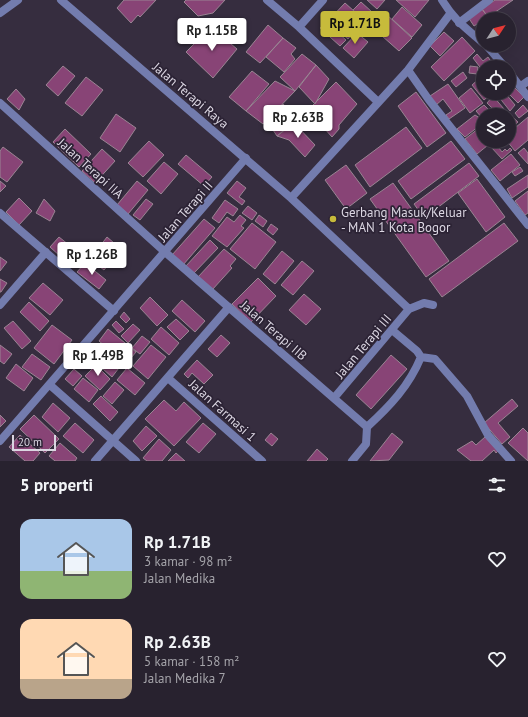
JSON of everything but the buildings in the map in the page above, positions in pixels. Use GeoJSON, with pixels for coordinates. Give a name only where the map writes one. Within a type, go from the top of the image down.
{"type":"FeatureCollection","features":[{"type":"Feature","properties":{"kind":"street"},"geometry":{"type":"LineString","coordinates":[[0,14],[18,0]]}},
{"type":"Feature","properties":{"kind":"street","name":"Jalan Terapi Raya"},"geometry":{"type":"LineString","coordinates":[[61,0],[246,158],[291,198],[409,309]]}},
{"type":"Feature","properties":{"kind":"street"},"geometry":{"type":"LineString","coordinates":[[267,0],[299,27],[378,102]]}},
{"type":"Feature","properties":{"kind":"street"},"geometry":{"type":"LineString","coordinates":[[299,27],[323,0]]}},
{"type":"Feature","properties":{"kind":"street"},"geometry":{"type":"LineString","coordinates":[[442,0],[450,14],[476,37]]}},
{"type":"Feature","properties":{"kind":"street"},"geometry":{"type":"LineString","coordinates":[[459,23],[489,0]]}},
{"type":"Feature","properties":{"kind":"street"},"geometry":{"type":"LineString","coordinates":[[291,198],[408,70],[450,14]]}},
{"type":"Feature","properties":{"kind":"street"},"geometry":{"type":"LineString","coordinates":[[492,52],[499,60]]}},
{"type":"Feature","properties":{"kind":"street"},"geometry":{"type":"LineString","coordinates":[[408,70],[429,100],[528,225]]}},
{"type":"Feature","properties":{"kind":"street"},"geometry":{"type":"LineString","coordinates":[[516,80],[528,97]]}},
{"type":"Feature","properties":{"kind":"street"},"geometry":{"type":"LineString","coordinates":[[521,86],[528,81]]}},
{"type":"Feature","properties":{"kind":"street","name":"Jalan Terapi IIA"},"geometry":{"type":"LineString","coordinates":[[0,103],[165,252]]}},
{"type":"Feature","properties":{"kind":"street","name":"Jalan Terapi II"},"geometry":{"type":"LineString","coordinates":[[0,441],[246,158]]}},
{"type":"Feature","properties":{"kind":"street"},"geometry":{"type":"LineString","coordinates":[[0,213],[114,311]]}},
{"type":"Feature","properties":{"kind":"street"},"geometry":{"type":"LineString","coordinates":[[0,305],[46,252]]}},
{"type":"Feature","properties":{"kind":"street","name":"Jalan Terapi IIB"},"geometry":{"type":"LineString","coordinates":[[165,252],[367,427]]}},
{"type":"Feature","properties":{"kind":"street"},"geometry":{"type":"LineString","coordinates":[[409,309],[424,303],[432,305]]}},
{"type":"Feature","properties":{"kind":"street"},"geometry":{"type":"LineString","coordinates":[[95,461],[229,307]]}},
{"type":"Feature","properties":{"kind":"street","name":"Jalan Terapi III"},"geometry":{"type":"LineString","coordinates":[[334,398],[409,309]]}},
{"type":"Feature","properties":{"kind":"street"},"geometry":{"type":"LineString","coordinates":[[392,330],[417,351],[421,357],[435,359],[467,396],[488,435],[511,461]]}},
{"type":"Feature","properties":{"kind":"street"},"geometry":{"type":"LineString","coordinates":[[352,461],[366,444],[367,427],[398,398],[415,371],[421,357]]}},
{"type":"Feature","properties":{"kind":"street","name":"Jalan Farmasi 1"},"geometry":{"type":"LineString","coordinates":[[168,378],[262,461]]}},
{"type":"Feature","properties":{"kind":"street"},"geometry":{"type":"LineString","coordinates":[[50,385],[136,461]]}},
{"type":"Feature","properties":{"kind":"place","name":"Gerbang Masuk/Keluar - MAN 1 Kota Bogor"},"geometry":{"type":"Point","coordinates":[333,219]}}]}
